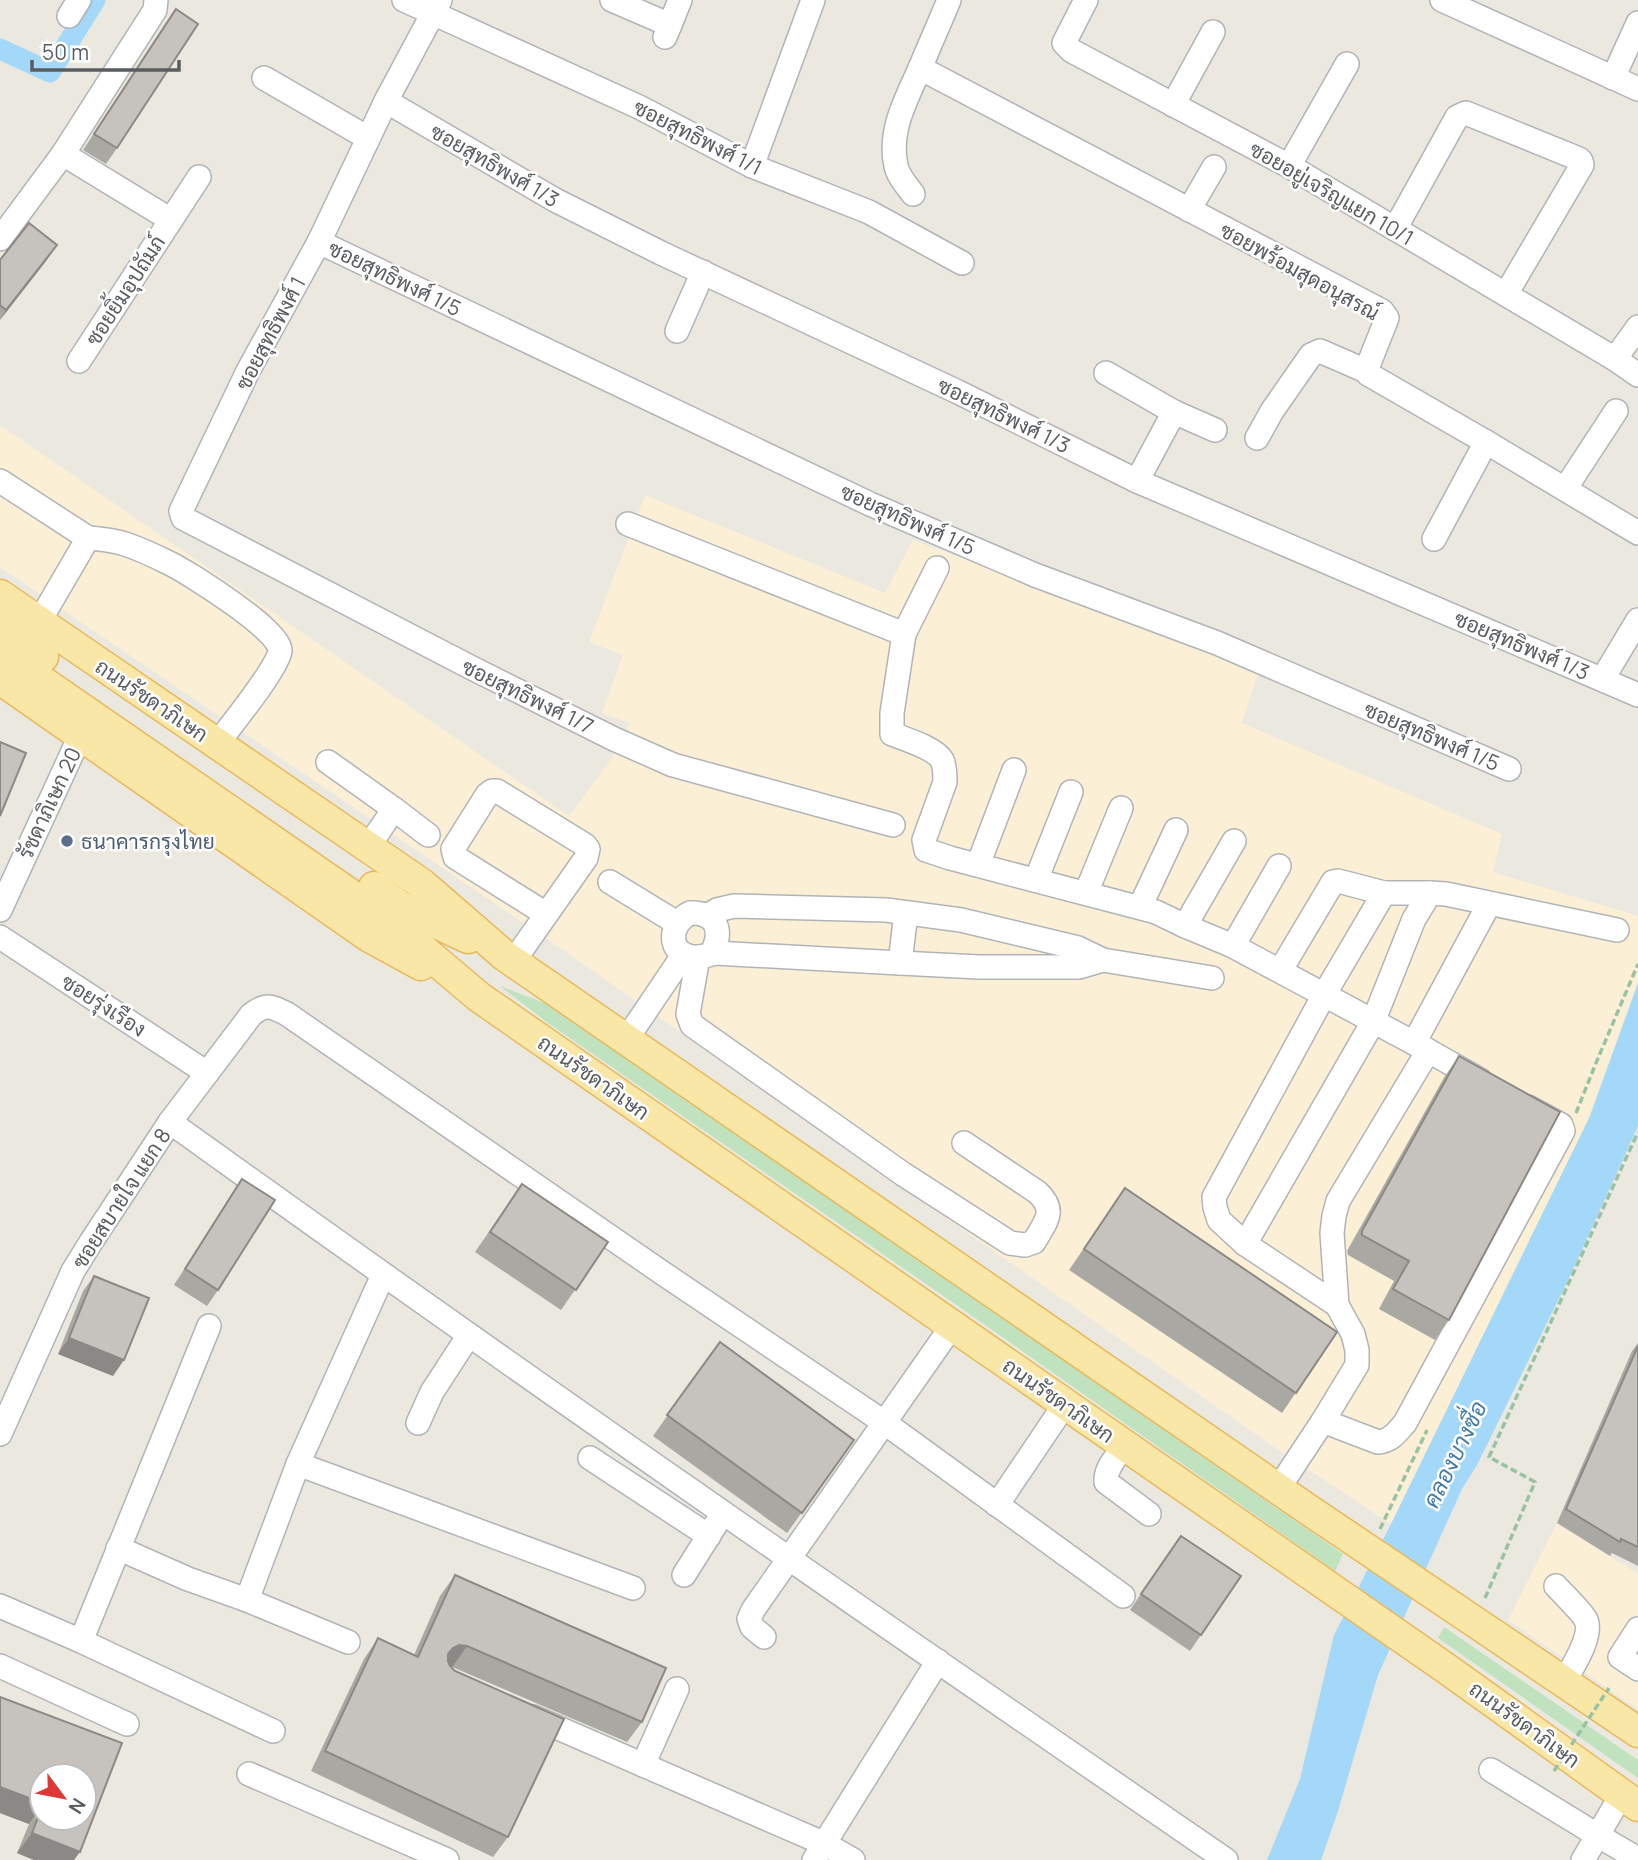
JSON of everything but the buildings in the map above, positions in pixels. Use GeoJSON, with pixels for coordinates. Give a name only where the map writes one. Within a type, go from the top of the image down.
{"type":"FeatureCollection","features":[{"type":"Feature","properties":{"kind":"main road","name":"ถนนรัชดาภิเษก"},"geometry":{"type":"LineString","coordinates":[[0,596],[422,884],[509,959],[1278,1489],[1479,1611],[1564,1682],[1638,1732]]}},
{"type":"Feature","properties":{"kind":"main road","name":"ถนนรัชดาภิเษก"},"geometry":{"type":"LineString","coordinates":[[0,627],[400,906],[509,959]]}},
{"type":"Feature","properties":{"kind":"main road","name":"ถนนรัชดาภิเษก"},"geometry":{"type":"LineString","coordinates":[[0,652],[389,921],[479,997],[1277,1550],[1630,1800]]}},
{"type":"Feature","properties":{"kind":"main road","name":"ถนนรัชดาภิเษก"},"geometry":{"type":"LineString","coordinates":[[0,678],[368,936],[479,997]]}},
{"type":"Feature","properties":{"kind":"street"},"geometry":{"type":"LineString","coordinates":[[0,239],[63,154],[155,10],[156,0]]}},
{"type":"Feature","properties":{"kind":"street","name":"ซอยสุทธิพงศ์ 1/1"},"geometry":{"type":"LineString","coordinates":[[404,0],[437,7],[752,166],[869,212],[961,263]]}},
{"type":"Feature","properties":{"kind":"street"},"geometry":{"type":"LineString","coordinates":[[612,0],[668,31],[680,0]]}},
{"type":"Feature","properties":{"kind":"street"},"geometry":{"type":"LineString","coordinates":[[752,166],[813,0]]}},
{"type":"Feature","properties":{"kind":"street"},"geometry":{"type":"LineString","coordinates":[[913,194],[896,168],[894,142],[901,110],[948,0]]}},
{"type":"Feature","properties":{"kind":"street","name":"ซอยอยู่เจริญแยก 10/1"},"geometry":{"type":"LineString","coordinates":[[1086,0],[1064,43],[1067,47],[1289,166],[1638,375]]}},
{"type":"Feature","properties":{"kind":"street"},"geometry":{"type":"LineString","coordinates":[[1442,0],[1638,89]]}},
{"type":"Feature","properties":{"kind":"street","name":"ซอยสุทธิพงศ์ 1"},"geometry":{"type":"LineString","coordinates":[[183,518],[181,511],[248,371],[319,242],[386,101],[437,7]]}},
{"type":"Feature","properties":{"kind":"street"},"geometry":{"type":"LineString","coordinates":[[1613,78],[1638,23]]}},
{"type":"Feature","properties":{"kind":"street"},"geometry":{"type":"LineString","coordinates":[[1173,105],[1213,32]]}},
{"type":"Feature","properties":{"kind":"street"},"geometry":{"type":"LineString","coordinates":[[1289,166],[1347,64]]}},
{"type":"Feature","properties":{"kind":"street","name":"ซอยพร้อมสุดอนุสรณ์"},"geometry":{"type":"LineString","coordinates":[[920,68],[1382,312],[1387,318],[1366,371]]}},
{"type":"Feature","properties":{"kind":"street"},"geometry":{"type":"LineString","coordinates":[[264,78],[369,138]]}},
{"type":"Feature","properties":{"kind":"street","name":"ซอยสุทธิพงศ์ 1/3"},"geometry":{"type":"LineString","coordinates":[[386,101],[555,200],[958,392],[1137,481],[1638,695]]}},
{"type":"Feature","properties":{"kind":"street"},"geometry":{"type":"LineString","coordinates":[[1395,229],[1457,117],[1466,113],[1578,159],[1581,165],[1506,294]]}},
{"type":"Feature","properties":{"kind":"street","name":"ซอยยิ้มอุปถัมภ์"},"geometry":{"type":"LineString","coordinates":[[63,154],[171,220]]}},
{"type":"Feature","properties":{"kind":"street"},"geometry":{"type":"LineString","coordinates":[[1189,210],[1214,167]]}},
{"type":"Feature","properties":{"kind":"street","name":"ซอยยิ้มอุปถัมภ์"},"geometry":{"type":"LineString","coordinates":[[79,361],[199,177]]}},
{"type":"Feature","properties":{"kind":"street","name":"ซอยสุทธิพงศ์ 1/5"},"geometry":{"type":"LineString","coordinates":[[319,242],[870,503],[1035,575],[1217,643],[1509,769]]}},
{"type":"Feature","properties":{"kind":"street"},"geometry":{"type":"LineString","coordinates":[[677,331],[703,272]]}},
{"type":"Feature","properties":{"kind":"street"},"geometry":{"type":"LineString","coordinates":[[1615,359],[1638,327]]}},
{"type":"Feature","properties":{"kind":"street"},"geometry":{"type":"LineString","coordinates":[[1257,438],[1272,411],[1311,355],[1320,351],[1366,371],[1638,533]]}},
{"type":"Feature","properties":{"kind":"street"},"geometry":{"type":"LineString","coordinates":[[1106,373],[1174,412],[1216,430]]}},
{"type":"Feature","properties":{"kind":"street"},"geometry":{"type":"LineString","coordinates":[[1565,489],[1616,411]]}},
{"type":"Feature","properties":{"kind":"street"},"geometry":{"type":"LineString","coordinates":[[1137,481],[1174,412]]}},
{"type":"Feature","properties":{"kind":"street"},"geometry":{"type":"LineString","coordinates":[[1434,538],[1486,442]]}},
{"type":"Feature","properties":{"kind":"street"},"geometry":{"type":"LineString","coordinates":[[0,481],[88,538],[122,542],[170,563],[244,611],[280,644],[280,653],[268,674],[217,744]]}},
{"type":"Feature","properties":{"kind":"street","name":"ซอยสุทธิพงศ์ 1/7"},"geometry":{"type":"LineString","coordinates":[[183,518],[472,668],[673,765],[892,825]]}},
{"type":"Feature","properties":{"kind":"street"},"geometry":{"type":"LineString","coordinates":[[628,524],[904,634]]}},
{"type":"Feature","properties":{"kind":"street"},"geometry":{"type":"LineString","coordinates":[[39,622],[88,538]]}},
{"type":"Feature","properties":{"kind":"street"},"geometry":{"type":"LineString","coordinates":[[937,568],[904,634],[892,713],[892,734],[935,752],[943,761],[945,782],[928,824],[924,846],[926,850],[1156,912],[1233,946],[1420,1046],[1560,1125],[1563,1131],[1420,1398],[1398,1432],[1378,1443],[1323,1421]]}},
{"type":"Feature","properties":{"kind":"street"},"geometry":{"type":"LineString","coordinates":[[1606,681],[1608,670],[1638,620]]}},
{"type":"Feature","properties":{"kind":"street","name":"รัชดาภิเษก 20"},"geometry":{"type":"LineString","coordinates":[[0,910],[81,734]]}},
{"type":"Feature","properties":{"kind":"street"},"geometry":{"type":"LineString","coordinates":[[328,762],[428,835]]}},
{"type":"Feature","properties":{"kind":"street"},"geometry":{"type":"LineString","coordinates":[[978,865],[1014,771]]}},
{"type":"Feature","properties":{"kind":"street"},"geometry":{"type":"LineString","coordinates":[[509,959],[546,914],[586,858],[588,849],[497,791],[492,791],[453,849],[453,853],[455,857],[546,914]]}},
{"type":"Feature","properties":{"kind":"street"},"geometry":{"type":"LineString","coordinates":[[1036,880],[1071,792]]}},
{"type":"Feature","properties":{"kind":"street"},"geometry":{"type":"LineString","coordinates":[[1086,893],[1121,808]]}},
{"type":"Feature","properties":{"kind":"street"},"geometry":{"type":"LineString","coordinates":[[368,847],[394,809]]}},
{"type":"Feature","properties":{"kind":"street"},"geometry":{"type":"LineString","coordinates":[[1140,907],[1176,830]]}},
{"type":"Feature","properties":{"kind":"street"},"geometry":{"type":"LineString","coordinates":[[1185,926],[1234,841]]}},
{"type":"Feature","properties":{"kind":"street"},"geometry":{"type":"LineString","coordinates":[[1233,946],[1279,866]]}},
{"type":"Feature","properties":{"kind":"street"},"geometry":{"type":"LineString","coordinates":[[1280,971],[1333,882],[1338,881],[1384,893],[1446,894],[1617,930]]}},
{"type":"Feature","properties":{"kind":"street"},"geometry":{"type":"LineString","coordinates":[[610,882],[677,923]]}},
{"type":"Feature","properties":{"kind":"street"},"geometry":{"type":"LineString","coordinates":[[1338,1305],[1245,1244],[1219,1220],[1214,1197],[1324,995],[1384,893]]}},
{"type":"Feature","properties":{"kind":"street"},"geometry":{"type":"LineString","coordinates":[[1245,1244],[1373,1022],[1414,919],[1430,893]]}},
{"type":"Feature","properties":{"kind":"street"},"geometry":{"type":"LineString","coordinates":[[1420,1046],[1489,904]]}},
{"type":"Feature","properties":{"kind":"street"},"geometry":{"type":"LineString","coordinates":[[707,916],[717,910],[734,906],[886,910],[961,920],[1078,948],[1103,960],[1212,978]]}},
{"type":"Feature","properties":{"kind":"street"},"geometry":{"type":"LineString","coordinates":[[626,1040],[699,955],[714,948],[718,940],[718,930],[714,922],[699,913],[690,913],[677,923],[674,930],[675,944],[699,955],[979,967],[1079,967],[1103,960]]}},
{"type":"Feature","properties":{"kind":"street"},"geometry":{"type":"LineString","coordinates":[[900,963],[906,913]]}},
{"type":"Feature","properties":{"kind":"street","name":"ซอยรุ่งเรือง"},"geometry":{"type":"LineString","coordinates":[[0,937],[207,1073]]}},
{"type":"Feature","properties":{"kind":"street"},"geometry":{"type":"LineString","coordinates":[[699,955],[688,1014],[692,1025],[903,1174],[1010,1243],[1025,1245],[1034,1242],[1047,1219],[1047,1201],[964,1143]]}},
{"type":"Feature","properties":{"kind":"street","name":"ซอยสบายใจ แยก 8"},"geometry":{"type":"LineString","coordinates":[[0,1434],[73,1271],[170,1122],[251,1014],[261,1007],[273,1007],[287,1014],[885,1423]]}},
{"type":"Feature","properties":{"kind":"street"},"geometry":{"type":"LineString","coordinates":[[1278,1489],[1357,1365],[1353,1334],[1338,1305],[1332,1233],[1334,1216],[1338,1201],[1425,1056],[1420,1046]]}},
{"type":"Feature","properties":{"kind":"street"},"geometry":{"type":"LineString","coordinates":[[170,1122],[468,1335],[1226,1860]]}},
{"type":"Feature","properties":{"kind":"street"},"geometry":{"type":"LineString","coordinates":[[247,1600],[299,1464],[383,1275]]}},
{"type":"Feature","properties":{"kind":"street"},"geometry":{"type":"LineString","coordinates":[[81,1641],[209,1326]]}},
{"type":"Feature","properties":{"kind":"street"},"geometry":{"type":"LineString","coordinates":[[764,1637],[752,1627],[749,1619],[753,1610],[952,1326]]}},
{"type":"Feature","properties":{"kind":"street"},"geometry":{"type":"LineString","coordinates":[[418,1423],[432,1392],[468,1335]]}},
{"type":"Feature","properties":{"kind":"street"},"geometry":{"type":"LineString","coordinates":[[997,1505],[1065,1404]]}},
{"type":"Feature","properties":{"kind":"street"},"geometry":{"type":"LineString","coordinates":[[885,1423],[1123,1596]]}},
{"type":"Feature","properties":{"kind":"street"},"geometry":{"type":"LineString","coordinates":[[1125,1446],[1105,1475],[1105,1482],[1149,1514]]}},
{"type":"Feature","properties":{"kind":"street"},"geometry":{"type":"LineString","coordinates":[[590,1458],[709,1536]]}},
{"type":"Feature","properties":{"kind":"street"},"geometry":{"type":"LineString","coordinates":[[299,1464],[633,1588]]}},
{"type":"Feature","properties":{"kind":"street"},"geometry":{"type":"LineString","coordinates":[[684,1575],[724,1513]]}},
{"type":"Feature","properties":{"kind":"street"},"geometry":{"type":"LineString","coordinates":[[118,1548],[188,1579],[348,1642]]}},
{"type":"Feature","properties":{"kind":"street"},"geometry":{"type":"LineString","coordinates":[[1556,1586],[1586,1620],[1587,1631],[1564,1682]]}},
{"type":"Feature","properties":{"kind":"street"},"geometry":{"type":"LineString","coordinates":[[0,1606],[273,1731]]}},
{"type":"Feature","properties":{"kind":"street"},"geometry":{"type":"LineString","coordinates":[[1638,1629],[1620,1657],[1638,1670]]}},
{"type":"Feature","properties":{"kind":"street"},"geometry":{"type":"LineString","coordinates":[[820,1852],[938,1661]]}},
{"type":"Feature","properties":{"kind":"street"},"geometry":{"type":"LineString","coordinates":[[0,1666],[127,1724]]}},
{"type":"Feature","properties":{"kind":"street"},"geometry":{"type":"LineString","coordinates":[[643,1765],[677,1689]]}},
{"type":"Feature","properties":{"kind":"street"},"geometry":{"type":"LineString","coordinates":[[508,1706],[643,1765],[820,1852],[853,1860]]}},
{"type":"Feature","properties":{"kind":"street"},"geometry":{"type":"LineString","coordinates":[[1491,1770],[1638,1858]]}},
{"type":"Feature","properties":{"kind":"street"},"geometry":{"type":"LineString","coordinates":[[249,1774],[447,1860]]}},
{"type":"Feature","properties":{"kind":"street"},"geometry":{"type":"LineString","coordinates":[[1583,1860],[1597,1835],[1630,1800]]}},
{"type":"Feature","properties":{"kind":"path"},"geometry":{"type":"LineString","coordinates":[[1479,1611],[1535,1482],[1489,1457],[1638,1132]]}},
{"type":"Feature","properties":{"kind":"path"},"geometry":{"type":"LineString","coordinates":[[1554,1771],[1609,1688]]}},
{"type":"Feature","properties":{"kind":"shaded area"},"geometry":{"type":"Polygon","coordinates":[[[0,425],[569,816],[611,759],[630,723],[602,713],[623,655],[589,642],[645,495],[885,593],[913,540],[1259,670],[1242,723],[1502,834],[1493,872],[1638,916],[1638,982],[1586,1125],[1391,1524],[1280,1451],[553,943],[0,567],[0,425]]]}},
{"type":"Feature","properties":{"kind":"shaded area"},"geometry":{"type":"Polygon","coordinates":[[[1557,1523],[1638,1574],[1638,1709],[1508,1620],[1557,1523]]]}},
{"type":"Feature","properties":{"kind":"green space"},"geometry":{"type":"Polygon","coordinates":[[[500,986],[573,1014],[975,1299],[1343,1554],[1335,1571],[961,1308],[548,1023],[500,986]]]}},
{"type":"Feature","properties":{"kind":"green space"},"geometry":{"type":"Polygon","coordinates":[[[1444,1627],[1638,1760],[1638,1778],[1438,1638],[1444,1627]]]}},
{"type":"Feature","properties":{"kind":"water","name":"คลองบางซื่อ"},"geometry":{"type":"Polygon","coordinates":[[[1638,983],[1638,1126],[1570,1276],[1477,1465],[1462,1489],[1378,1675],[1321,1860],[1267,1860],[1300,1779],[1334,1635],[1590,1116],[1638,983]]]}},
{"type":"Feature","properties":{"kind":"waterway"},"geometry":{"type":"LineString","coordinates":[[0,49],[50,72],[95,0]]}},
{"type":"Feature","properties":{"kind":"place","name":"ธนาคารกรุงไทย"},"geometry":{"type":"Point","coordinates":[67,841]}}]}
